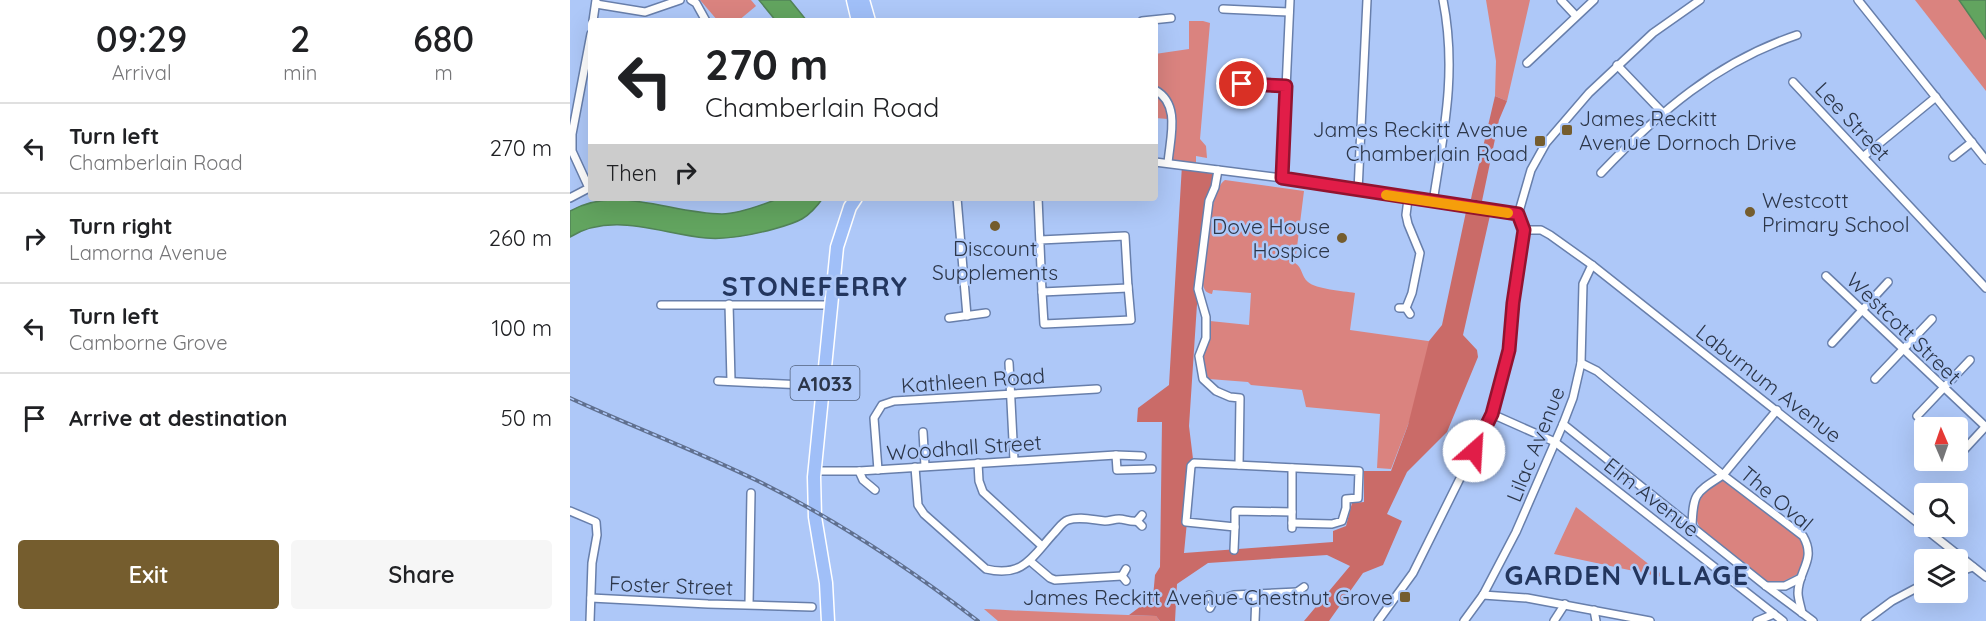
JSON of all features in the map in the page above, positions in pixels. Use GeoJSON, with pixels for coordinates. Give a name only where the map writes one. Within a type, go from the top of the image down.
{"type":"FeatureCollection","features":[{"type":"Feature","properties":{"kind":"highway"},"geometry":{"type":"LineString","coordinates":[[853,0],[857,18]]}},
{"type":"Feature","properties":{"kind":"highway"},"geometry":{"type":"LineString","coordinates":[[863,0],[868,18]]}},
{"type":"Feature","properties":{"kind":"highway","name":"A1033"},"geometry":{"type":"LineString","coordinates":[[828,621],[826,583],[814,506],[815,471],[839,236],[854,201]]}},
{"type":"Feature","properties":{"kind":"highway","name":"A1033"},"geometry":{"type":"LineString","coordinates":[[835,266],[850,225],[863,201]]}},
{"type":"Feature","properties":{"kind":"street"},"geometry":{"type":"LineString","coordinates":[[593,18],[596,2],[645,12],[680,0]]}},
{"type":"Feature","properties":{"kind":"street"},"geometry":{"type":"LineString","coordinates":[[691,0],[696,3],[704,18]]}},
{"type":"Feature","properties":{"kind":"street"},"geometry":{"type":"LineString","coordinates":[[1282,178],[1290,0]]}},
{"type":"Feature","properties":{"kind":"street"},"geometry":{"type":"LineString","coordinates":[[1358,191],[1367,0]]}},
{"type":"Feature","properties":{"kind":"street"},"geometry":{"type":"LineString","coordinates":[[1433,202],[1450,81],[1450,58],[1443,0]]}},
{"type":"Feature","properties":{"kind":"street"},"geometry":{"type":"LineString","coordinates":[[1561,0],[1576,16]]}},
{"type":"Feature","properties":{"kind":"street"},"geometry":{"type":"LineString","coordinates":[[1528,58],[1594,0]]}},
{"type":"Feature","properties":{"kind":"street"},"geometry":{"type":"LineString","coordinates":[[1378,621],[1413,573],[1492,414],[1509,350],[1513,303],[1524,230],[1518,214],[1531,170],[1546,143],[1589,93],[1653,33],[1700,0]]}},
{"type":"Feature","properties":{"kind":"street"},"geometry":{"type":"LineString","coordinates":[[1858,0],[1986,160]]}},
{"type":"Feature","properties":{"kind":"street"},"geometry":{"type":"LineString","coordinates":[[1223,9],[1289,12]]}},
{"type":"Feature","properties":{"kind":"street"},"geometry":{"type":"LineString","coordinates":[[1158,19],[1171,18]]}},
{"type":"Feature","properties":{"kind":"street"},"geometry":{"type":"LineString","coordinates":[[1602,168],[1662,112],[1739,59],[1770,44],[1797,35]]}},
{"type":"Feature","properties":{"kind":"street"},"geometry":{"type":"LineString","coordinates":[[588,50],[572,134],[572,151],[588,183]]}},
{"type":"Feature","properties":{"kind":"street"},"geometry":{"type":"LineString","coordinates":[[1617,65],[1662,112]]}},
{"type":"Feature","properties":{"kind":"street"},"geometry":{"type":"LineString","coordinates":[[583,77],[588,78]]}},
{"type":"Feature","properties":{"kind":"street","name":"Lee Street"},"geometry":{"type":"LineString","coordinates":[[1793,82],[1986,288]]}},
{"type":"Feature","properties":{"kind":"street"},"geometry":{"type":"LineString","coordinates":[[1221,84],[1286,86]]}},
{"type":"Feature","properties":{"kind":"street"},"geometry":{"type":"LineString","coordinates":[[1158,92],[1164,95],[1171,107],[1168,163]]}},
{"type":"Feature","properties":{"kind":"street"},"geometry":{"type":"LineString","coordinates":[[1864,156],[1935,97]]}},
{"type":"Feature","properties":{"kind":"street"},"geometry":{"type":"LineString","coordinates":[[1953,157],[1972,142]]}},
{"type":"Feature","properties":{"kind":"street"},"geometry":{"type":"LineString","coordinates":[[1158,162],[1282,178],[1518,214]]}},
{"type":"Feature","properties":{"kind":"street"},"geometry":{"type":"LineString","coordinates":[[1218,170],[1215,187],[1209,201],[1198,289],[1206,317],[1206,338],[1199,356],[1203,379],[1216,391],[1230,397],[1240,398],[1239,465]]}},
{"type":"Feature","properties":{"kind":"street"},"geometry":{"type":"LineString","coordinates":[[570,198],[588,188]]}},
{"type":"Feature","properties":{"kind":"street"},"geometry":{"type":"LineString","coordinates":[[1405,310],[1412,293],[1420,253],[1407,219],[1408,199]]}},
{"type":"Feature","properties":{"kind":"street"},"geometry":{"type":"LineString","coordinates":[[957,201],[967,315]]}},
{"type":"Feature","properties":{"kind":"street"},"geometry":{"type":"LineString","coordinates":[[1038,201],[1044,324],[1131,320],[1125,236],[1040,240]]}},
{"type":"Feature","properties":{"kind":"street","name":"Laburnum Avenue"},"geometry":{"type":"LineString","coordinates":[[1524,230],[1541,230],[1550,234],[1592,265],[1986,578]]}},
{"type":"Feature","properties":{"kind":"street","name":"Lilac Avenue"},"geometry":{"type":"LineString","coordinates":[[1464,621],[1483,595],[1516,532],[1573,398],[1581,363],[1583,284],[1592,265]]}},
{"type":"Feature","properties":{"kind":"street","name":"Westcott Street"},"geometry":{"type":"LineString","coordinates":[[1826,276],[1986,427]]}},
{"type":"Feature","properties":{"kind":"street"},"geometry":{"type":"LineString","coordinates":[[1832,343],[1888,282]]}},
{"type":"Feature","properties":{"kind":"street"},"geometry":{"type":"LineString","coordinates":[[1042,292],[1128,288],[1128,286]]}},
{"type":"Feature","properties":{"kind":"street"},"geometry":{"type":"LineString","coordinates":[[729,304],[731,381]]}},
{"type":"Feature","properties":{"kind":"street"},"geometry":{"type":"LineString","coordinates":[[661,305],[831,305]]}},
{"type":"Feature","properties":{"kind":"street"},"geometry":{"type":"LineString","coordinates":[[949,318],[986,314]]}},
{"type":"Feature","properties":{"kind":"street"},"geometry":{"type":"LineString","coordinates":[[1875,380],[1932,319]]}},
{"type":"Feature","properties":{"kind":"street"},"geometry":{"type":"LineString","coordinates":[[1917,416],[1970,360]]}},
{"type":"Feature","properties":{"kind":"street"},"geometry":{"type":"LineString","coordinates":[[1009,363],[1014,460]]}},
{"type":"Feature","properties":{"kind":"street"},"geometry":{"type":"LineString","coordinates":[[1581,363],[1597,371],[1724,475],[1777,410]]}},
{"type":"Feature","properties":{"kind":"street"},"geometry":{"type":"LineString","coordinates":[[718,381],[825,386]]}},
{"type":"Feature","properties":{"kind":"street","name":"Kathleen Road"},"geometry":{"type":"LineString","coordinates":[[878,470],[874,418],[882,405],[894,401],[1097,389]]}},
{"type":"Feature","properties":{"kind":"street","name":"Elm Avenue"},"geometry":{"type":"LineString","coordinates":[[1492,414],[1555,442],[1783,621]]}},
{"type":"Feature","properties":{"kind":"street","name":"Elm Avenue"},"geometry":{"type":"LineString","coordinates":[[1563,424],[1813,621]]}},
{"type":"Feature","properties":{"kind":"street"},"geometry":{"type":"LineString","coordinates":[[1968,447],[1986,427]]}},
{"type":"Feature","properties":{"kind":"street"},"geometry":{"type":"LineString","coordinates":[[923,432],[925,466]]}},
{"type":"Feature","properties":{"kind":"street"},"geometry":{"type":"LineString","coordinates":[[1116,455],[1117,470],[1152,469]]}},
{"type":"Feature","properties":{"kind":"street","name":"Woodhall Street"},"geometry":{"type":"LineString","coordinates":[[815,471],[878,470],[1116,455],[1142,456]]}},
{"type":"Feature","properties":{"kind":"street"},"geometry":{"type":"LineString","coordinates":[[978,463],[979,481],[983,492],[1042,546]]}},
{"type":"Feature","properties":{"kind":"street"},"geometry":{"type":"LineString","coordinates":[[1235,527],[1186,522],[1191,466],[1194,463],[1359,471],[1358,498],[1347,499],[1344,517],[1338,523],[1292,525],[1292,468]]}},
{"type":"Feature","properties":{"kind":"street"},"geometry":{"type":"LineString","coordinates":[[915,467],[918,505],[924,514],[986,569],[998,572],[1012,571],[1030,561],[1068,520],[1091,518],[1109,521],[1121,518],[1131,522],[1140,520]]}},
{"type":"Feature","properties":{"kind":"street"},"geometry":{"type":"LineString","coordinates":[[859,471],[863,480],[875,490]]}},
{"type":"Feature","properties":{"kind":"street","name":"The Oval"},"geometry":{"type":"LineString","coordinates":[[1692,527],[1693,503],[1700,490],[1724,475],[1803,536],[1808,545],[1808,561],[1798,593],[1802,613]]}},
{"type":"Feature","properties":{"kind":"street","name":"Foster Street"},"geometry":{"type":"LineString","coordinates":[[749,604],[751,493]]}},
{"type":"Feature","properties":{"kind":"street","name":"Foster Street"},"geometry":{"type":"LineString","coordinates":[[570,511],[596,522],[590,621]]}},
{"type":"Feature","properties":{"kind":"street"},"geometry":{"type":"LineString","coordinates":[[1234,550],[1235,511],[1292,512]]}},
{"type":"Feature","properties":{"kind":"street"},"geometry":{"type":"LineString","coordinates":[[1030,561],[1055,580],[1125,575]]}},
{"type":"Feature","properties":{"kind":"street"},"geometry":{"type":"LineString","coordinates":[[1968,569],[1973,567]]}},
{"type":"Feature","properties":{"kind":"street"},"geometry":{"type":"LineString","coordinates":[[1766,586],[1785,586],[1801,578]]}},
{"type":"Feature","properties":{"kind":"street"},"geometry":{"type":"LineString","coordinates":[[1211,601],[1234,595],[1296,595],[1304,587]]}},
{"type":"Feature","properties":{"kind":"street"},"geometry":{"type":"LineString","coordinates":[[1866,621],[1892,601],[1914,589]]}},
{"type":"Feature","properties":{"kind":"street"},"geometry":{"type":"LineString","coordinates":[[1255,621],[1256,595]]}},
{"type":"Feature","properties":{"kind":"street"},"geometry":{"type":"LineString","coordinates":[[1483,595],[1527,598],[1650,621]]}},
{"type":"Feature","properties":{"kind":"street","name":"Foster Street"},"geometry":{"type":"LineString","coordinates":[[591,598],[812,607]]}},
{"type":"Feature","properties":{"kind":"street"},"geometry":{"type":"LineString","coordinates":[[1554,621],[1565,604]]}},
{"type":"Feature","properties":{"kind":"street"},"geometry":{"type":"LineString","coordinates":[[1594,610],[1596,621]]}},
{"type":"Feature","properties":{"kind":"street"},"geometry":{"type":"LineString","coordinates":[[1757,621],[1774,614]]}},
{"type":"Feature","properties":{"kind":"shaded area"},"geometry":{"type":"Polygon","coordinates":[[[700,0],[751,0],[756,6],[742,18],[715,18],[700,0]]]}},
{"type":"Feature","properties":{"kind":"shaded area"},"geometry":{"type":"Polygon","coordinates":[[[759,0],[790,0],[805,18],[774,18],[759,0]]]}},
{"type":"Feature","properties":{"kind":"shaded area"},"geometry":{"type":"Polygon","coordinates":[[[1486,0],[1530,0],[1507,101],[1495,96],[1496,61],[1486,0]]]}},
{"type":"Feature","properties":{"kind":"shaded area"},"geometry":{"type":"Polygon","coordinates":[[[1915,0],[1986,0],[1986,91],[1915,0]]]}},
{"type":"Feature","properties":{"kind":"shaded area"},"geometry":{"type":"Polygon","coordinates":[[[1959,0],[1986,0],[1986,39],[1959,0]]]}},
{"type":"Feature","properties":{"kind":"shaded area"},"geometry":{"type":"Polygon","coordinates":[[[1189,21],[1210,23],[1200,139],[1206,146],[1207,158],[1196,156],[1196,167],[1165,163],[1168,119],[1158,118],[1158,54],[1189,49],[1189,21]]]}},
{"type":"Feature","properties":{"kind":"shaded area"},"geometry":{"type":"Polygon","coordinates":[[[1495,96],[1507,101],[1499,120],[1482,201],[1471,199],[1495,96]]]}},
{"type":"Feature","properties":{"kind":"shaded area"},"geometry":{"type":"Polygon","coordinates":[[[1182,165],[1218,170],[1209,201],[1198,289],[1189,426],[1193,459],[1184,553],[1333,542],[1333,531],[1346,526],[1352,503],[1364,502],[1364,471],[1391,471],[1408,425],[1429,341],[1442,325],[1467,207],[1491,211],[1463,335],[1477,350],[1478,357],[1447,432],[1407,472],[1387,514],[1402,521],[1383,565],[1363,573],[1329,621],[1304,621],[1350,566],[1327,555],[1208,563],[1177,584],[1175,621],[1160,621],[1156,616],[1129,615],[1153,597],[1155,575],[1160,567],[1162,422],[1137,422],[1138,408],[1169,385],[1182,165]]]}},
{"type":"Feature","properties":{"kind":"shaded area"},"geometry":{"type":"Polygon","coordinates":[[[1225,180],[1304,191],[1295,263],[1306,280],[1312,284],[1355,293],[1350,330],[1435,342],[1411,417],[1391,469],[1377,468],[1380,414],[1306,407],[1302,390],[1209,379],[1205,372],[1204,357],[1210,321],[1249,325],[1251,293],[1213,290],[1212,294],[1206,291],[1203,284],[1212,212],[1215,198],[1225,180]]]}},
{"type":"Feature","properties":{"kind":"shaded area"},"geometry":{"type":"Polygon","coordinates":[[[636,201],[703,213],[722,214],[772,201],[821,201],[813,211],[797,222],[740,236],[706,238],[620,225],[586,229],[570,237],[570,211],[588,203],[636,201]]]}},
{"type":"Feature","properties":{"kind":"shaded area"},"geometry":{"type":"Polygon","coordinates":[[[1722,480],[1799,538],[1804,546],[1804,560],[1798,574],[1782,582],[1766,582],[1700,528],[1696,519],[1696,505],[1703,494],[1722,480]]]}},
{"type":"Feature","properties":{"kind":"shaded area"},"geometry":{"type":"Polygon","coordinates":[[[1576,507],[1663,575],[1662,577],[1554,554],[1576,507]]]}},
{"type":"Feature","properties":{"kind":"shaded area"},"geometry":{"type":"Polygon","coordinates":[[[984,609],[1156,616],[1160,621],[998,621],[984,609]]]}},
{"type":"Feature","properties":{"kind":"railway"},"geometry":{"type":"LineString","coordinates":[[570,398],[712,459],[787,496],[872,546],[926,582],[978,621]]}},
{"type":"Feature","properties":{"kind":"slow traffic"},"geometry":{"type":"LineString","coordinates":[[1386,195],[1508,213]]}},
{"type":"Feature","properties":{"kind":"place","name":"James Reckitt Avenue Dornoch Drive"},"geometry":{"type":"Point","coordinates":[1567,130]}},
{"type":"Feature","properties":{"kind":"place","name":"James Reckitt Avenue Chamberlain Road"},"geometry":{"type":"Point","coordinates":[1540,141]}},
{"type":"Feature","properties":{"kind":"place","name":"Westcott Primary School"},"geometry":{"type":"Point","coordinates":[1750,212]}},
{"type":"Feature","properties":{"kind":"place","name":"Discount Supplements"},"geometry":{"type":"Point","coordinates":[995,226]}},
{"type":"Feature","properties":{"kind":"place","name":"Dove House Hospice"},"geometry":{"type":"Point","coordinates":[1342,238]}},
{"type":"Feature","properties":{"kind":"place","name":"James Reckitt Avenue Chestnut Grove"},"geometry":{"type":"Point","coordinates":[1405,597]}},
{"type":"Feature","properties":{"kind":"district","name":"STONEFERRY"},"geometry":{"type":"Point","coordinates":[815,286]}},
{"type":"Feature","properties":{"kind":"district","name":"GARDEN VILLAGE"},"geometry":{"type":"Point","coordinates":[1627,575]}},
{"type":"Feature","properties":{"kind":"route"},"geometry":{"type":"LineString","coordinates":[[1242,84],[1286,86],[1282,178],[1518,214],[1524,230],[1513,303],[1509,350],[1492,414],[1474,451]]}}]}
